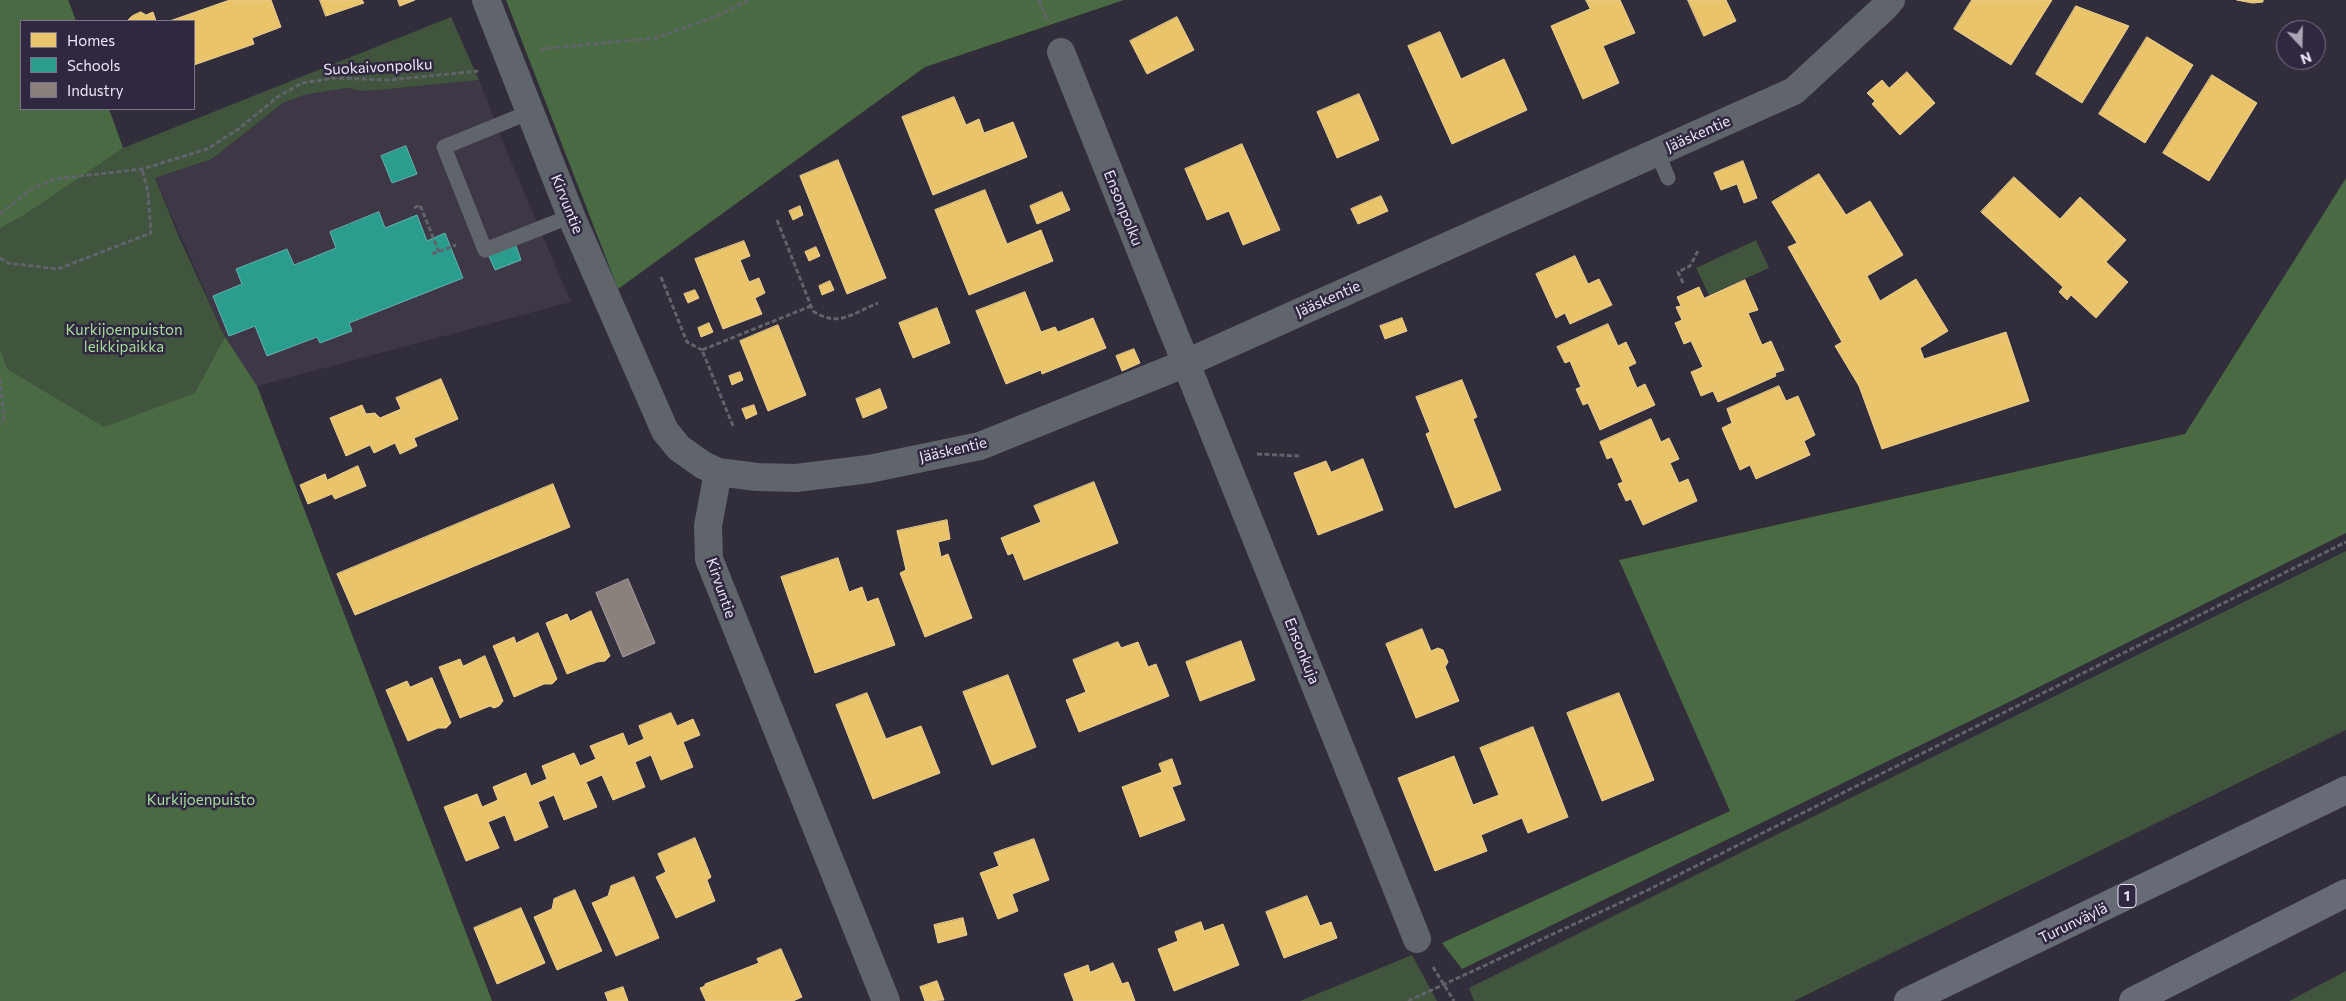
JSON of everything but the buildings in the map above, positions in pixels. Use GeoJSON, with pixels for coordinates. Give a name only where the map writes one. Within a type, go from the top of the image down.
{"type":"FeatureCollection","features":[{"type":"Feature","properties":{"kind":"highway","name":"Turunväylä"},"geometry":{"type":"LineString","coordinates":[[1908,1001],[2346,790]]}},
{"type":"Feature","properties":{"kind":"highway"},"geometry":{"type":"LineString","coordinates":[[2133,1001],[2346,893]]}},
{"type":"Feature","properties":{"kind":"street","name":"Kirvuntie"},"geometry":{"type":"LineString","coordinates":[[486,0],[571,216],[665,431],[690,458],[718,472],[708,526],[709,559],[886,1001]]}},
{"type":"Feature","properties":{"kind":"street","name":"Jääskentie"},"geometry":{"type":"LineString","coordinates":[[718,472],[757,477],[796,478],[869,468],[980,446],[1184,364],[1794,91],[1885,7],[1890,0]]}},
{"type":"Feature","properties":{"kind":"street","name":"Ensonpolku"},"geometry":{"type":"LineString","coordinates":[[1061,52],[1184,364]]}},
{"type":"Feature","properties":{"kind":"street","name":"Ensonkuja"},"geometry":{"type":"LineString","coordinates":[[1184,364],[1343,752],[1417,939]]}},
{"type":"Feature","properties":{"kind":"lane"},"geometry":{"type":"LineString","coordinates":[[530,112],[444,147],[486,250],[571,216]]}},
{"type":"Feature","properties":{"kind":"lane"},"geometry":{"type":"LineString","coordinates":[[1657,152],[1668,178]]}},
{"type":"Feature","properties":{"kind":"path"},"geometry":{"type":"LineString","coordinates":[[506,51],[654,38],[715,17],[749,0]]}},
{"type":"Feature","properties":{"kind":"path","name":"Suokaivonpolku"},"geometry":{"type":"LineString","coordinates":[[0,214],[30,190],[54,179],[142,169],[207,148],[237,130],[279,96],[302,83],[334,78],[388,80],[482,71]]}},
{"type":"Feature","properties":{"kind":"path"},"geometry":{"type":"LineString","coordinates":[[0,258],[8,263],[58,270],[151,233],[148,192],[142,169]]}},
{"type":"Feature","properties":{"kind":"path"},"geometry":{"type":"LineString","coordinates":[[414,208],[420,205],[439,258]]}},
{"type":"Feature","properties":{"kind":"path"},"geometry":{"type":"LineString","coordinates":[[777,220],[813,311],[824,318],[834,321],[878,303]]}},
{"type":"Feature","properties":{"kind":"path"},"geometry":{"type":"LineString","coordinates":[[432,254],[447,249]]}},
{"type":"Feature","properties":{"kind":"path"},"geometry":{"type":"LineString","coordinates":[[1683,283],[1678,272],[1690,266],[1699,249]]}},
{"type":"Feature","properties":{"kind":"path"},"geometry":{"type":"LineString","coordinates":[[661,277],[687,342],[702,350],[734,426]]}},
{"type":"Feature","properties":{"kind":"path"},"geometry":{"type":"LineString","coordinates":[[702,350],[811,306]]}},
{"type":"Feature","properties":{"kind":"path"},"geometry":{"type":"LineString","coordinates":[[0,379],[4,419],[0,425]]}},
{"type":"Feature","properties":{"kind":"path"},"geometry":{"type":"LineString","coordinates":[[1408,1001],[1657,885],[2346,542]]}},
{"type":"Feature","properties":{"kind":"path"},"geometry":{"type":"LineString","coordinates":[[1444,985],[1454,1001]]}},
{"type":"Feature","properties":{"kind":"shaded area"},"geometry":{"type":"Polygon","coordinates":[[[479,80],[510,159],[571,302],[257,386],[225,337],[155,178],[212,159],[283,103],[304,95],[347,88],[363,90],[389,89],[479,80]]]}},
{"type":"Feature","properties":{"kind":"green space","name":"Kurkijoenpuisto"},"geometry":{"type":"Polygon","coordinates":[[[0,0],[68,0],[76,20],[20,20],[20,110],[109,110],[123,148],[451,17],[479,80],[363,91],[347,88],[304,95],[283,103],[212,159],[155,178],[179,237],[225,337],[257,386],[492,1001],[0,1001],[0,0]]]}},
{"type":"Feature","properties":{"kind":"green space"},"geometry":{"type":"Polygon","coordinates":[[[0,0],[68,0],[76,20],[20,20],[20,110],[109,110],[123,148],[24,215],[0,228],[0,0]]]}},
{"type":"Feature","properties":{"kind":"green space"},"geometry":{"type":"Polygon","coordinates":[[[506,0],[1124,0],[925,67],[618,289],[506,0]]]}},
{"type":"Feature","properties":{"kind":"green space"},"geometry":{"type":"Polygon","coordinates":[[[2346,178],[2346,533],[2011,701],[1462,969],[1442,943],[1730,811],[1619,560],[2185,434],[2346,178]]]}},
{"type":"Feature","properties":{"kind":"green space"},"geometry":{"type":"Polygon","coordinates":[[[1756,240],[1769,268],[1709,295],[1696,268],[1756,240]]]}},
{"type":"Feature","properties":{"kind":"green space","name":"Kurkijoenpuisto"},"geometry":{"type":"Polygon","coordinates":[[[225,337],[257,386],[492,1001],[0,1001],[0,349],[7,369],[104,427],[195,393],[225,337]]]}},
{"type":"Feature","properties":{"kind":"green space"},"geometry":{"type":"Polygon","coordinates":[[[2346,551],[2346,730],[1794,1001],[1474,1001],[1469,988],[2346,551]]]}},
{"type":"Feature","properties":{"kind":"green space"},"geometry":{"type":"Polygon","coordinates":[[[1412,955],[1437,1001],[1300,1001],[1412,955]]]}},
{"type":"Feature","properties":{"kind":"green space"},"geometry":{"type":"Polygon","coordinates":[[[2346,971],[2346,1001],[2289,1001],[2346,971]]]}},
{"type":"Feature","properties":{"kind":"park label","name":"Kurkijoenpuiston leikkipaikka"},"geometry":{"type":"Point","coordinates":[124,338]}}]}
